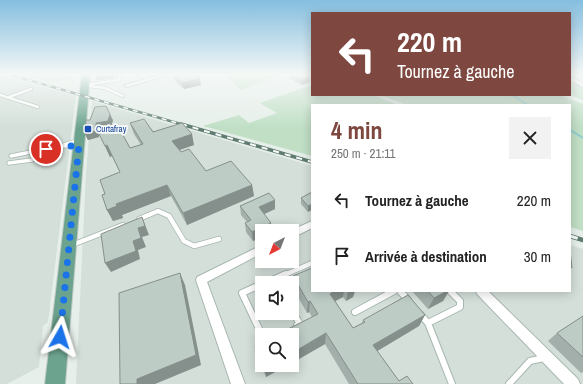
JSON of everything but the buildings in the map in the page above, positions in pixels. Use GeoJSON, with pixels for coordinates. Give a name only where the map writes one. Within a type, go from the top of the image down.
{"type":"FeatureCollection","features":[{"type":"Feature","properties":{"kind":"main road"},"geometry":{"type":"LineString","coordinates":[[55,384],[84,92]]}},
{"type":"Feature","properties":{"kind":"street"},"geometry":{"type":"LineString","coordinates":[[299,230],[311,224]]}},
{"type":"Feature","properties":{"kind":"street"},"geometry":{"type":"LineString","coordinates":[[238,384],[201,280],[255,253]]}},
{"type":"Feature","properties":{"kind":"street"},"geometry":{"type":"LineString","coordinates":[[482,292],[574,384]]}},
{"type":"Feature","properties":{"kind":"lane"},"geometry":{"type":"LineString","coordinates":[[9,97],[21,92]]}},
{"type":"Feature","properties":{"kind":"lane"},"geometry":{"type":"LineString","coordinates":[[112,92],[123,96]]}},
{"type":"Feature","properties":{"kind":"lane"},"geometry":{"type":"LineString","coordinates":[[0,95],[38,107]]}},
{"type":"Feature","properties":{"kind":"lane"},"geometry":{"type":"LineString","coordinates":[[11,156],[80,142]]}},
{"type":"Feature","properties":{"kind":"lane"},"geometry":{"type":"LineString","coordinates":[[9,163],[32,160]]}},
{"type":"Feature","properties":{"kind":"lane"},"geometry":{"type":"LineString","coordinates":[[136,220],[158,211],[169,216],[184,241],[194,246],[219,239]]}},
{"type":"Feature","properties":{"kind":"lane"},"geometry":{"type":"LineString","coordinates":[[69,245],[129,223]]}},
{"type":"Feature","properties":{"kind":"lane"},"geometry":{"type":"LineString","coordinates":[[285,276],[311,263]]}},
{"type":"Feature","properties":{"kind":"lane"},"geometry":{"type":"LineString","coordinates":[[255,287],[242,293],[259,328]]}},
{"type":"Feature","properties":{"kind":"lane"},"geometry":{"type":"LineString","coordinates":[[355,312],[392,292]]}},
{"type":"Feature","properties":{"kind":"lane"},"geometry":{"type":"LineString","coordinates":[[401,292],[428,323],[452,384]]}},
{"type":"Feature","properties":{"kind":"lane"},"geometry":{"type":"LineString","coordinates":[[428,323],[460,307],[460,301],[451,292]]}},
{"type":"Feature","properties":{"kind":"lane"},"geometry":{"type":"LineString","coordinates":[[293,327],[300,324],[298,320]]}},
{"type":"Feature","properties":{"kind":"lane"},"geometry":{"type":"LineString","coordinates":[[508,384],[530,361],[547,357]]}},
{"type":"Feature","properties":{"kind":"shaded area"},"geometry":{"type":"Polygon","coordinates":[[[0,92],[61,92],[76,96],[48,322],[43,326],[39,367],[7,384],[0,384],[0,92]]]}},
{"type":"Feature","properties":{"kind":"shaded area"},"geometry":{"type":"Polygon","coordinates":[[[92,101],[311,166],[311,292],[571,292],[571,245],[583,249],[583,384],[76,384],[86,173],[92,101]]]}},
{"type":"Feature","properties":{"kind":"green space"},"geometry":{"type":"Polygon","coordinates":[[[292,92],[311,92],[311,96],[376,96],[396,104],[311,104],[311,156],[203,126],[239,115],[249,123],[277,113],[260,103],[292,92]]]}},
{"type":"Feature","properties":{"kind":"green space"},"geometry":{"type":"Polygon","coordinates":[[[571,92],[583,92],[583,100],[571,95],[571,92]]]}},
{"type":"Feature","properties":{"kind":"green space"},"geometry":{"type":"Polygon","coordinates":[[[383,96],[562,96],[583,104],[583,231],[571,227],[571,104],[404,104],[383,96]]]}},
{"type":"Feature","properties":{"kind":"waterway"},"geometry":{"type":"LineString","coordinates":[[514,96],[526,104]]}},
{"type":"Feature","properties":{"kind":"waterway"},"geometry":{"type":"LineString","coordinates":[[571,131],[583,138]]}},
{"type":"Feature","properties":{"kind":"railway"},"geometry":{"type":"LineString","coordinates":[[70,92],[184,125]]}},
{"type":"Feature","properties":{"kind":"railway"},"geometry":{"type":"LineString","coordinates":[[181,124],[311,162]]}},
{"type":"Feature","properties":{"kind":"railway"},"geometry":{"type":"LineString","coordinates":[[571,236],[583,240]]}},
{"type":"Feature","properties":{"kind":"place","name":"Curtafray"},"geometry":{"type":"Point","coordinates":[88,129]}},
{"type":"Feature","properties":{"kind":"route"},"geometry":{"type":"LineString","coordinates":[[46,149],[79,145],[60,337]]}}]}
